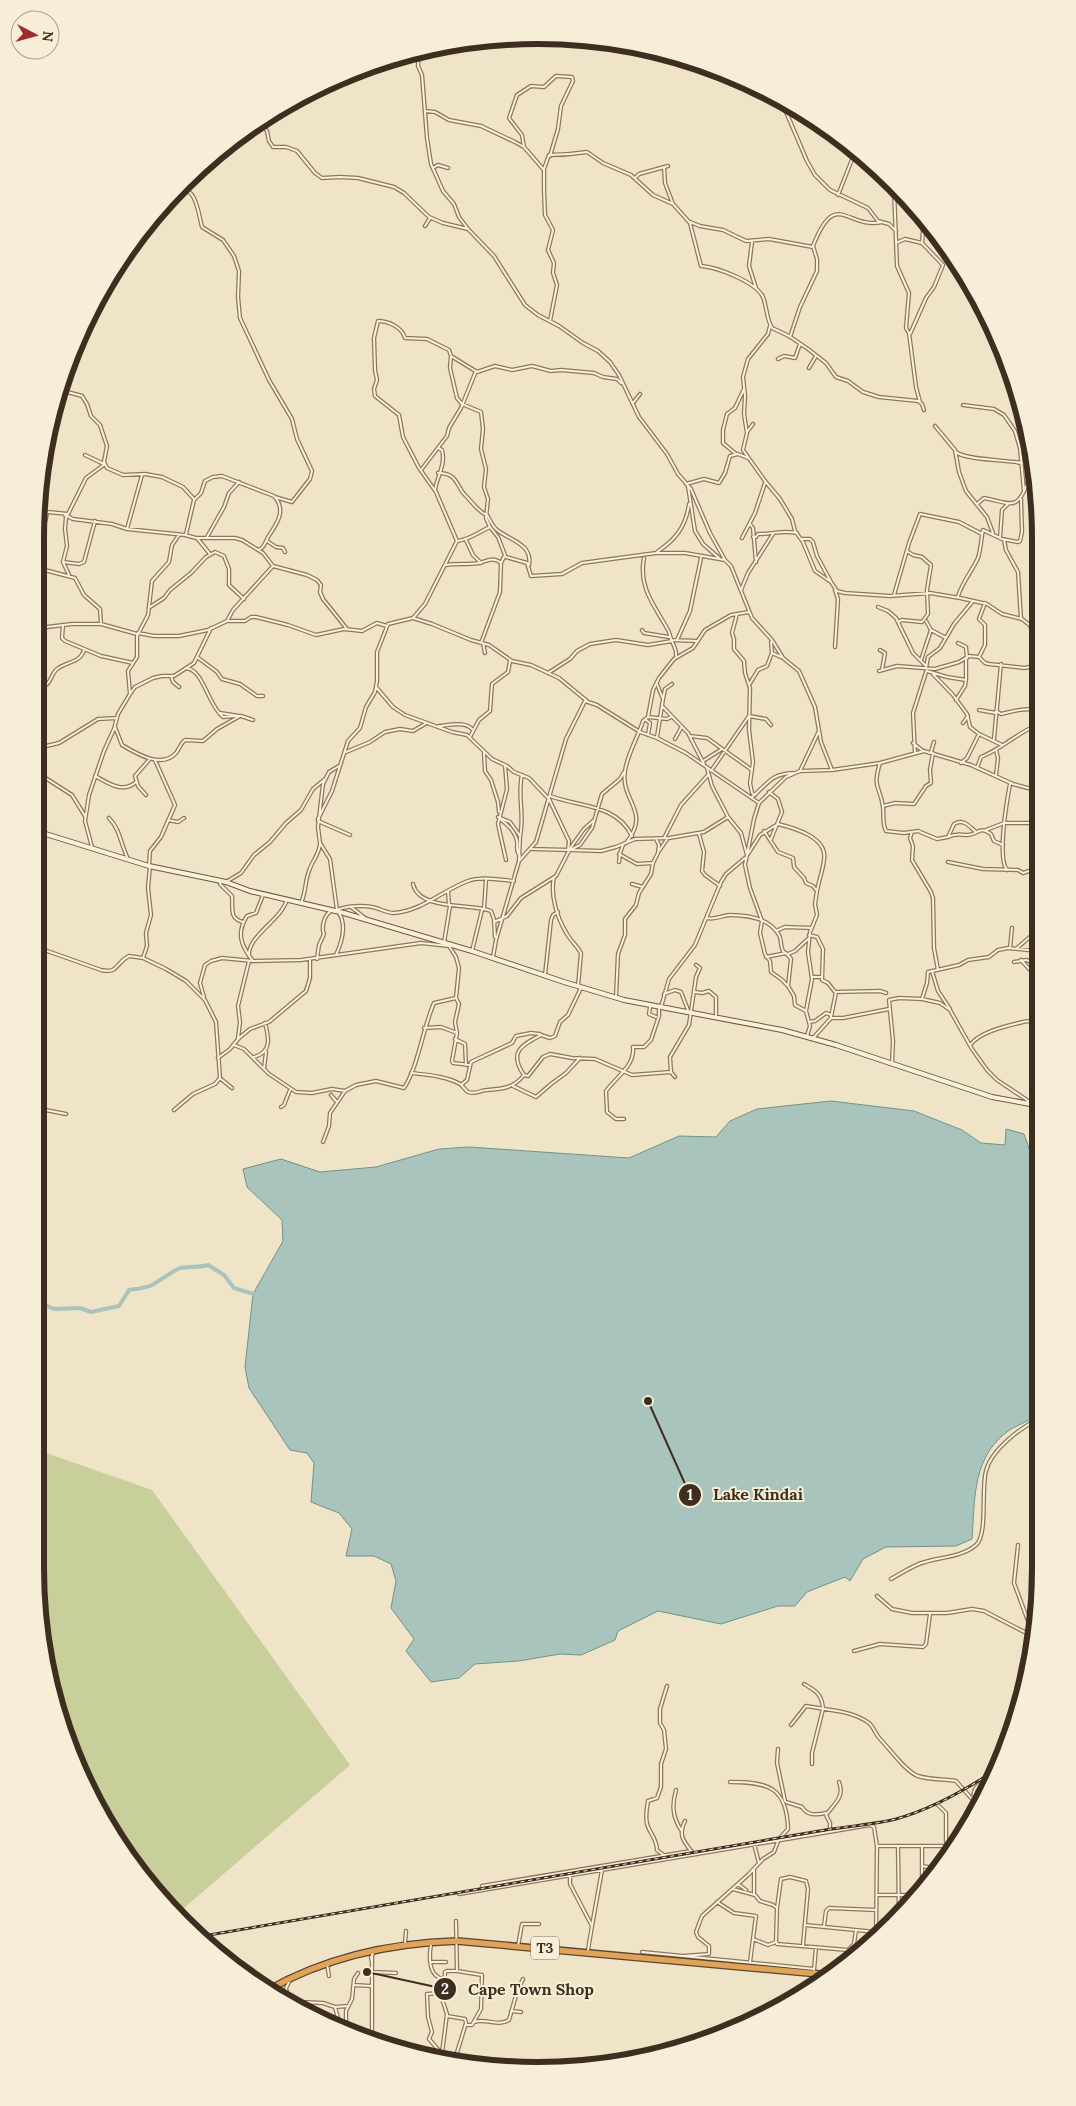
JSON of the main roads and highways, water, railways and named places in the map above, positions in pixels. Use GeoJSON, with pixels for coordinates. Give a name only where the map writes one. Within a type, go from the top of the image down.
{"type":"FeatureCollection","features":[{"type":"Feature","properties":{"kind":"highway","name":"T3"},"geometry":{"type":"LineString","coordinates":[[275,1986],[326,1964],[372,1952],[405,1945],[458,1941],[821,1973]]}},
{"type":"Feature","properties":{"kind":"water"},"geometry":{"type":"Polygon","coordinates":[[[831,1101],[914,1111],[962,1130],[981,1143],[1005,1145],[1006,1129],[1024,1134],[1032,1155],[1032,1418],[1011,1429],[998,1440],[982,1464],[975,1493],[972,1539],[956,1546],[886,1547],[863,1559],[850,1581],[845,1577],[807,1592],[795,1606],[778,1606],[721,1624],[658,1611],[618,1631],[615,1640],[581,1655],[560,1654],[519,1661],[475,1664],[459,1678],[431,1682],[406,1651],[414,1639],[391,1608],[396,1581],[391,1564],[374,1556],[346,1556],[352,1529],[339,1513],[311,1502],[314,1463],[307,1453],[290,1450],[249,1388],[245,1367],[253,1294],[283,1241],[282,1220],[247,1187],[243,1169],[281,1159],[320,1172],[376,1167],[439,1149],[469,1147],[629,1158],[679,1136],[716,1137],[730,1121],[757,1109],[831,1101]]]}},
{"type":"Feature","properties":{"kind":"waterway"},"geometry":{"type":"LineString","coordinates":[[44,1304],[54,1309],[80,1308],[91,1312],[119,1306],[129,1290],[152,1285],[180,1268],[208,1265],[224,1275],[234,1288],[257,1295]]}},
{"type":"Feature","properties":{"kind":"railway"},"geometry":{"type":"LineString","coordinates":[[207,1935],[831,1829],[888,1821],[936,1804],[986,1775]]}},
{"type":"Feature","properties":{"kind":"place","name":"Lake Kindai"},"geometry":{"type":"Point","coordinates":[648,1401]}},
{"type":"Feature","properties":{"kind":"place","name":"Cape Town Shop"},"geometry":{"type":"Point","coordinates":[367,1972]}}]}
